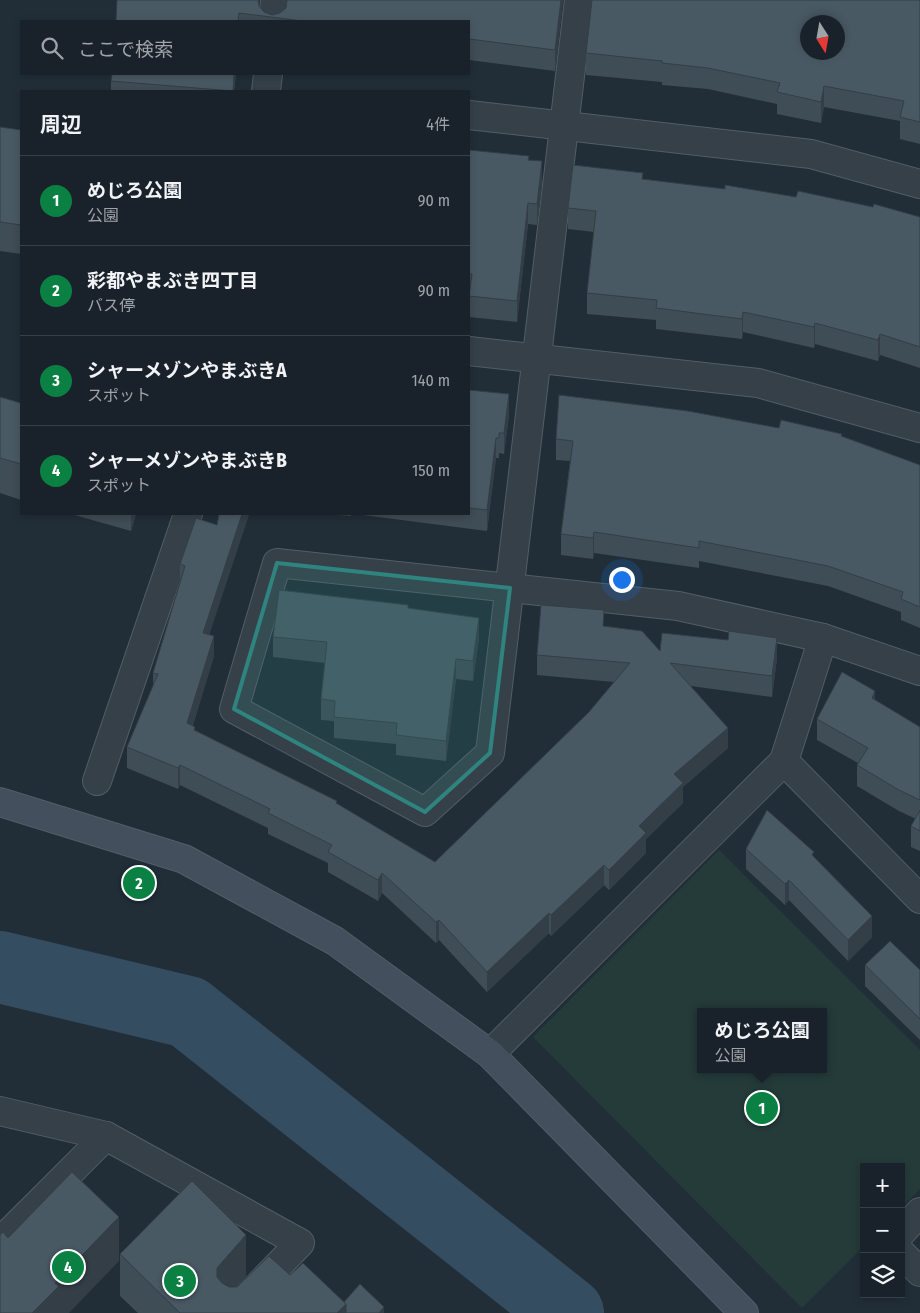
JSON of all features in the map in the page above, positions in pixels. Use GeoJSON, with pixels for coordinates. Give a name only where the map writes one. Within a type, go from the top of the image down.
{"type":"FeatureCollection","features":[{"type":"Feature","properties":{"kind":"street"},"geometry":{"type":"LineString","coordinates":[[273,20],[275,0]]}},
{"type":"Feature","properties":{"kind":"street"},"geometry":{"type":"LineString","coordinates":[[579,0],[510,588],[490,753],[425,812],[234,709],[277,563],[510,588],[678,606],[823,638],[920,670]]}},
{"type":"Feature","properties":{"kind":"street"},"geometry":{"type":"LineString","coordinates":[[266,90],[268,75]]}},
{"type":"Feature","properties":{"kind":"street"},"geometry":{"type":"LineString","coordinates":[[470,115],[811,154],[920,184]]}},
{"type":"Feature","properties":{"kind":"street"},"geometry":{"type":"LineString","coordinates":[[470,351],[758,383],[920,428]]}},
{"type":"Feature","properties":{"kind":"street"},"geometry":{"type":"LineString","coordinates":[[97,781],[188,515]]}},
{"type":"Feature","properties":{"kind":"street"},"geometry":{"type":"LineString","coordinates":[[490,1054],[784,761],[823,638]]}},
{"type":"Feature","properties":{"kind":"street"},"geometry":{"type":"LineString","coordinates":[[784,761],[920,899]]}},
{"type":"Feature","properties":{"kind":"street"},"geometry":{"type":"LineString","coordinates":[[0,802],[184,859],[335,940],[490,1054],[744,1313]]}},
{"type":"Feature","properties":{"kind":"street"},"geometry":{"type":"LineString","coordinates":[[0,1111],[106,1136],[300,1244],[232,1313]]}},
{"type":"Feature","properties":{"kind":"street"},"geometry":{"type":"LineString","coordinates":[[0,1242],[106,1136]]}},
{"type":"Feature","properties":{"kind":"street"},"geometry":{"type":"LineString","coordinates":[[905,1229],[920,1212]]}},
{"type":"Feature","properties":{"kind":"street"},"geometry":{"type":"LineString","coordinates":[[905,1257],[920,1272]]}},
{"type":"Feature","properties":{"kind":"highlighted area"},"geometry":{"type":"Polygon","coordinates":[[[277,563],[510,588],[490,753],[425,812],[234,709],[277,563]]]}},
{"type":"Feature","properties":{"kind":"green space"},"geometry":{"type":"Polygon","coordinates":[[[719,850],[920,1050],[920,1189],[905,1204],[905,1163],[860,1163],[860,1250],[802,1308],[533,1037],[719,850]]]}},
{"type":"Feature","properties":{"kind":"building"},"geometry":{"type":"Polygon","coordinates":[[[117,0],[258,0],[259,6],[264,12],[272,15],[280,13],[286,8],[287,0],[561,0],[555,50],[470,39],[470,20],[294,20],[239,13],[238,20],[116,20],[117,0]]]}},
{"type":"Feature","properties":{"kind":"building"},"geometry":{"type":"Polygon","coordinates":[[[592,0],[920,0],[920,122],[900,117],[904,101],[824,86],[821,102],[777,92],[780,83],[708,68],[662,63],[662,61],[586,53],[592,0]]]}},
{"type":"Feature","properties":{"kind":"building"},"geometry":{"type":"Polygon","coordinates":[[[112,75],[234,75],[233,90],[111,81],[112,75]]]}},
{"type":"Feature","properties":{"kind":"building"},"geometry":{"type":"Polygon","coordinates":[[[0,127],[20,130],[20,225],[0,222],[0,127]]]}},
{"type":"Feature","properties":{"kind":"building"},"geometry":{"type":"Polygon","coordinates":[[[470,150],[529,156],[528,160],[542,161],[537,204],[528,203],[517,301],[470,296],[472,274],[470,274],[470,150]]]}},
{"type":"Feature","properties":{"kind":"building"},"geometry":{"type":"Polygon","coordinates":[[[573,165],[643,173],[642,179],[725,189],[725,185],[796,197],[798,191],[873,207],[874,204],[920,217],[920,347],[880,334],[878,340],[815,323],[814,327],[743,312],[742,319],[656,308],[657,300],[587,293],[596,211],[568,208],[573,165]]]}},
{"type":"Feature","properties":{"kind":"building"},"geometry":{"type":"Polygon","coordinates":[[[470,390],[509,394],[504,433],[499,433],[499,438],[496,438],[487,510],[470,508],[470,390]]]}},
{"type":"Feature","properties":{"kind":"building"},"geometry":{"type":"Polygon","coordinates":[[[559,395],[688,411],[779,428],[781,420],[842,434],[841,436],[920,465],[920,607],[901,599],[903,592],[828,566],[699,541],[699,548],[594,532],[593,538],[561,534],[573,441],[556,439],[559,395]]]}},
{"type":"Feature","properties":{"kind":"building"},"geometry":{"type":"Polygon","coordinates":[[[0,397],[20,403],[20,464],[0,458],[0,397]]]}},
{"type":"Feature","properties":{"kind":"building"},"geometry":{"type":"Polygon","coordinates":[[[219,515],[242,515],[203,633],[214,636],[187,723],[195,727],[194,730],[337,801],[336,803],[435,862],[589,712],[630,663],[537,655],[541,605],[604,610],[603,626],[642,631],[660,651],[662,633],[728,640],[729,631],[777,638],[772,676],[670,663],[728,728],[674,774],[683,783],[639,826],[646,833],[609,870],[604,865],[551,915],[549,913],[487,972],[439,920],[436,922],[382,873],[378,880],[328,852],[332,845],[268,813],[270,809],[180,765],[178,768],[127,747],[158,674],[153,673],[185,566],[180,564],[196,518],[217,525],[219,515]]]}},
{"type":"Feature","properties":{"kind":"building"},"geometry":{"type":"Polygon","coordinates":[[[279,590],[408,605],[408,608],[479,618],[473,661],[456,659],[446,741],[396,735],[397,723],[334,717],[335,701],[321,699],[327,642],[273,637],[279,590]]]}},
{"type":"Feature","properties":{"kind":"building"},"geometry":{"type":"Polygon","coordinates":[[[842,672],[875,691],[872,698],[920,727],[920,800],[857,765],[868,748],[817,719],[842,672]]]}},
{"type":"Feature","properties":{"kind":"building"},"geometry":{"type":"Polygon","coordinates":[[[767,810],[814,852],[812,855],[872,916],[848,940],[789,880],[785,884],[746,849],[767,810]]]}},
{"type":"Feature","properties":{"kind":"building"},"geometry":{"type":"Polygon","coordinates":[[[920,810],[920,831],[911,826],[920,810]]]}},
{"type":"Feature","properties":{"kind":"building"},"geometry":{"type":"Polygon","coordinates":[[[890,941],[920,970],[920,1019],[865,965],[890,941]]]}},
{"type":"Feature","properties":{"kind":"building"},"geometry":{"type":"Polygon","coordinates":[[[72,1172],[119,1217],[55,1283],[59,1286],[32,1313],[0,1313],[0,1235],[3,1232],[8,1238],[72,1172]]]}},
{"type":"Feature","properties":{"kind":"building"},"geometry":{"type":"Polygon","coordinates":[[[192,1181],[246,1235],[217,1268],[217,1277],[222,1283],[229,1287],[237,1287],[269,1256],[290,1275],[303,1263],[346,1304],[337,1313],[180,1313],[120,1254],[192,1181]]]}},
{"type":"Feature","properties":{"kind":"building"},"geometry":{"type":"Polygon","coordinates":[[[360,1284],[384,1307],[379,1313],[346,1313],[346,1304],[344,1302],[360,1284]]]}},
{"type":"Feature","properties":{"kind":"waterway"},"geometry":{"type":"LineString","coordinates":[[0,967],[188,1012],[568,1313]]}},
{"type":"Feature","properties":{"kind":"place","name":"彩都やまぶき四丁目"},"geometry":{"type":"Point","coordinates":[139,883]}},
{"type":"Feature","properties":{"kind":"place","name":"めじろ公園"},"geometry":{"type":"Point","coordinates":[762,1108]}},
{"type":"Feature","properties":{"kind":"place","name":"シャーメゾンやまぶきB"},"geometry":{"type":"Point","coordinates":[68,1267]}},
{"type":"Feature","properties":{"kind":"place","name":"シャーメゾンやまぶきA"},"geometry":{"type":"Point","coordinates":[180,1281]}}]}
